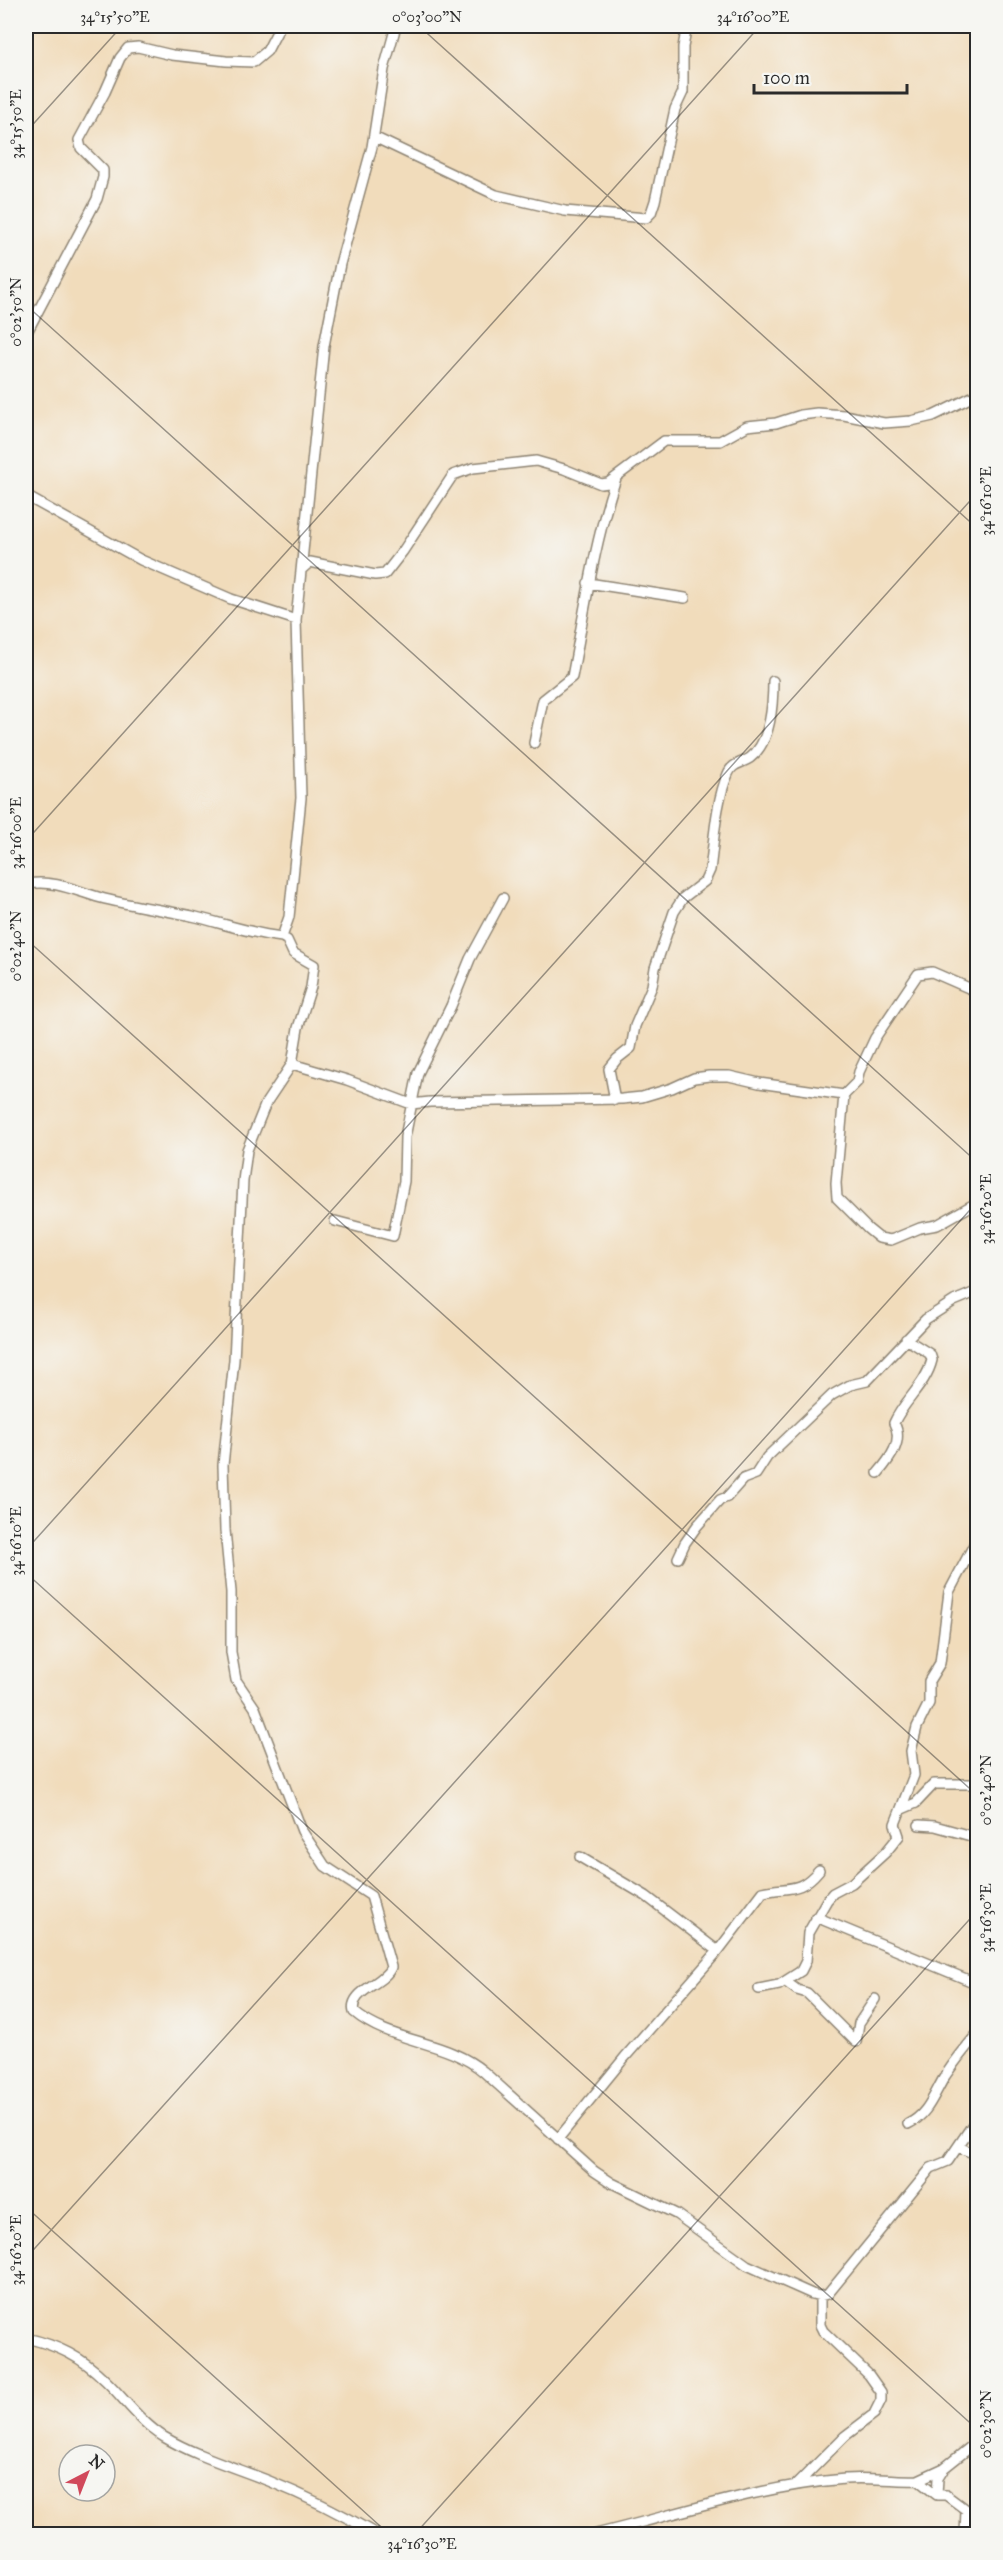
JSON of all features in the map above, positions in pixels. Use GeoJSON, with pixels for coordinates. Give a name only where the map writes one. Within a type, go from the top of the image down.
{"type":"FeatureCollection","features":[{"type":"Feature","properties":{"kind":"street"},"geometry":{"type":"LineString","coordinates":[[26,334],[97,199],[103,170],[81,148],[80,140],[107,89],[123,52],[134,47],[196,58],[254,62],[267,51],[280,26]]}},
{"type":"Feature","properties":{"kind":"street"},"geometry":{"type":"LineString","coordinates":[[282,937],[289,917],[301,798],[296,620],[324,345],[340,264],[374,137],[384,69],[396,26]]}},
{"type":"Feature","properties":{"kind":"street"},"geometry":{"type":"LineString","coordinates":[[374,137],[496,195],[565,211],[646,218],[651,213],[655,201],[673,115],[683,92],[683,47],[687,26]]}},
{"type":"Feature","properties":{"kind":"street"},"geometry":{"type":"LineString","coordinates":[[302,569],[310,562],[375,575],[385,574],[403,552],[453,475],[465,469],[536,461],[601,484],[608,483],[617,473],[664,441],[720,441],[747,426],[776,423],[801,415],[817,413],[844,415],[884,423],[911,421],[933,416],[978,394]]}},
{"type":"Feature","properties":{"kind":"street"},"geometry":{"type":"LineString","coordinates":[[534,743],[543,700],[572,676],[588,583],[605,511],[617,473]]}},
{"type":"Feature","properties":{"kind":"street"},"geometry":{"type":"LineString","coordinates":[[26,496],[141,560],[231,599],[296,620]]}},
{"type":"Feature","properties":{"kind":"street"},"geometry":{"type":"LineString","coordinates":[[588,583],[685,597]]}},
{"type":"Feature","properties":{"kind":"street"},"geometry":{"type":"LineString","coordinates":[[615,1100],[609,1069],[631,1048],[635,1026],[652,986],[655,968],[674,912],[683,898],[705,881],[710,870],[722,791],[733,766],[749,759],[765,739],[773,696],[773,681]]}},
{"type":"Feature","properties":{"kind":"street"},"geometry":{"type":"LineString","coordinates":[[26,888],[29,884],[34,883],[55,884],[105,899],[189,915],[267,936],[282,937],[287,940],[293,952],[314,965],[311,987],[298,1028],[292,1064],[266,1103],[247,1150],[243,1180],[235,1350],[223,1465],[225,1530],[231,1592],[232,1666],[236,1680],[255,1708],[297,1820],[314,1851],[326,1866],[368,1892],[375,1905],[391,1967],[386,1976],[354,2001],[352,2007],[354,2012],[391,2031],[465,2058],[612,2183],[676,2214],[747,2265],[820,2296],[828,2294],[834,2288],[931,2168],[948,2161],[978,2117]]}},
{"type":"Feature","properties":{"kind":"street"},"geometry":{"type":"LineString","coordinates":[[335,1221],[393,1236],[404,1181],[405,1137],[418,1073],[451,1006],[470,959],[503,898]]}},
{"type":"Feature","properties":{"kind":"street"},"geometry":{"type":"LineString","coordinates":[[978,992],[932,972],[918,974],[875,1038],[859,1072],[857,1082],[844,1095],[836,1183],[837,1198],[879,1238],[891,1240],[920,1228],[937,1225],[978,1202]]}},
{"type":"Feature","properties":{"kind":"street"},"geometry":{"type":"LineString","coordinates":[[292,1064],[347,1080],[411,1104],[615,1100],[642,1097],[672,1088],[694,1078],[710,1076],[729,1076],[759,1083],[844,1095]]}},
{"type":"Feature","properties":{"kind":"street"},"geometry":{"type":"LineString","coordinates":[[678,1558],[697,1526],[720,1500],[727,1497],[743,1479],[756,1474],[767,1457],[832,1395],[850,1385],[867,1381],[926,1319],[954,1300],[978,1291]]}},
{"type":"Feature","properties":{"kind":"street"},"geometry":{"type":"LineString","coordinates":[[878,1473],[892,1455],[897,1442],[899,1433],[894,1423],[897,1415],[916,1392],[932,1360],[930,1354],[906,1339]]}},
{"type":"Feature","properties":{"kind":"street"},"geometry":{"type":"LineString","coordinates":[[759,1989],[786,1982],[801,1971],[806,1961],[808,1933],[833,1893],[852,1883],[899,1836],[895,1824],[914,1775],[911,1751],[917,1727],[929,1703],[930,1681],[940,1663],[949,1592],[978,1537]]}},
{"type":"Feature","properties":{"kind":"street"},"geometry":{"type":"LineString","coordinates":[[902,1809],[916,1803],[934,1784],[978,1784]]}},
{"type":"Feature","properties":{"kind":"street"},"geometry":{"type":"LineString","coordinates":[[919,1825],[935,1826],[978,1838]]}},
{"type":"Feature","properties":{"kind":"street"},"geometry":{"type":"LineString","coordinates":[[580,1857],[646,1896],[718,1951]]}},
{"type":"Feature","properties":{"kind":"street"},"geometry":{"type":"LineString","coordinates":[[558,2139],[625,2057],[718,1951],[763,1892],[798,1888],[809,1883],[819,1870]]}},
{"type":"Feature","properties":{"kind":"street"},"geometry":{"type":"LineString","coordinates":[[816,1917],[978,1984]]}},
{"type":"Feature","properties":{"kind":"street"},"geometry":{"type":"LineString","coordinates":[[786,1982],[797,1990],[807,1993],[856,2042],[859,2023],[875,2000]]}},
{"type":"Feature","properties":{"kind":"street"},"geometry":{"type":"LineString","coordinates":[[908,2124],[918,2120],[944,2078],[978,2033]]}},
{"type":"Feature","properties":{"kind":"street"},"geometry":{"type":"LineString","coordinates":[[958,2147],[978,2155]]}},
{"type":"Feature","properties":{"kind":"street"},"geometry":{"type":"LineString","coordinates":[[796,2485],[845,2436],[874,2414],[881,2400],[881,2392],[870,2375],[823,2331],[820,2325],[820,2296]]}},
{"type":"Feature","properties":{"kind":"street"},"geometry":{"type":"LineString","coordinates":[[26,2338],[59,2347],[73,2354],[105,2380],[147,2426],[165,2438],[208,2458],[313,2500],[376,2535]]}},
{"type":"Feature","properties":{"kind":"street"},"geometry":{"type":"LineString","coordinates":[[596,2535],[725,2499],[796,2485],[861,2478],[887,2481],[918,2480],[944,2468],[978,2441]]}},
{"type":"Feature","properties":{"kind":"street"},"geometry":{"type":"LineString","coordinates":[[937,2495],[938,2478],[944,2468]]}},
{"type":"Feature","properties":{"kind":"street"},"geometry":{"type":"LineString","coordinates":[[918,2480],[937,2495],[946,2495],[966,2510],[966,2535]]}}]}
